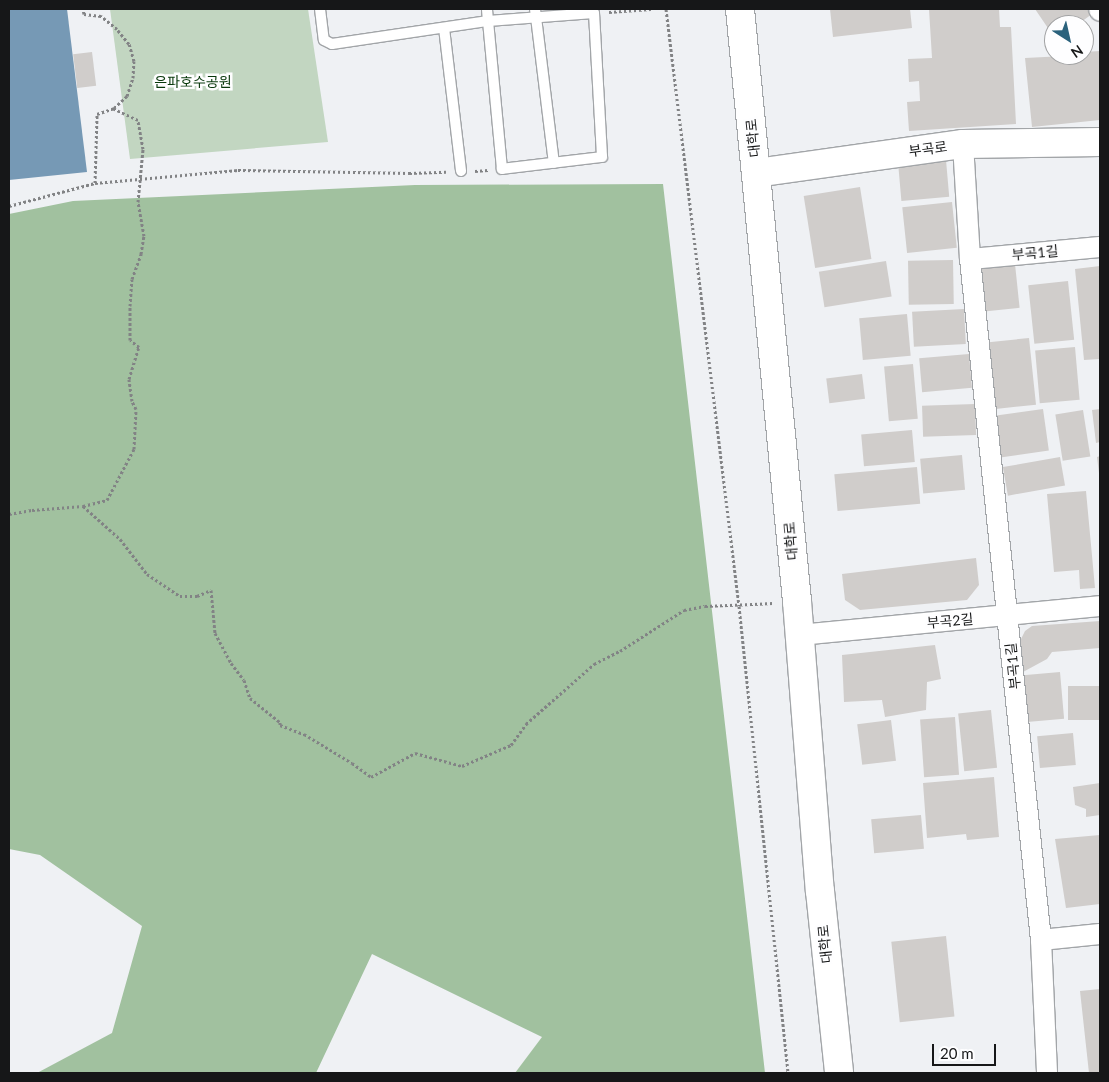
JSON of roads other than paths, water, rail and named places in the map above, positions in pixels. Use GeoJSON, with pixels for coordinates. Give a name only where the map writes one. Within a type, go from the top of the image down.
{"type":"FeatureCollection","features":[{"type":"Feature","properties":{"kind":"street","name":"대학로"},"geometry":{"type":"LineString","coordinates":[[740,9],[797,601],[820,891],[839,1073]]}},
{"type":"Feature","properties":{"kind":"street","name":"부곡로"},"geometry":{"type":"LineString","coordinates":[[756,173],[963,144],[1100,142]]}},
{"type":"Feature","properties":{"kind":"street","name":"부곡1길"},"geometry":{"type":"LineString","coordinates":[[963,144],[970,259],[1041,940],[1047,1073]]}},
{"type":"Feature","properties":{"kind":"street","name":"부곡1길"},"geometry":{"type":"LineString","coordinates":[[970,259],[1100,247]]}},
{"type":"Feature","properties":{"kind":"street","name":"부곡2길"},"geometry":{"type":"LineString","coordinates":[[799,635],[1100,606]]}},
{"type":"Feature","properties":{"kind":"street"},"geometry":{"type":"LineString","coordinates":[[1041,940],[1100,934]]}},
{"type":"Feature","properties":{"kind":"lane"},"geometry":{"type":"LineString","coordinates":[[320,9],[324,40],[332,44],[444,28],[488,21],[536,13],[594,11],[602,156],[502,169],[488,21],[487,9]]}},
{"type":"Feature","properties":{"kind":"lane"},"geometry":{"type":"LineString","coordinates":[[536,13],[554,163]]}},
{"type":"Feature","properties":{"kind":"lane"},"geometry":{"type":"LineString","coordinates":[[444,28],[461,171]]}},
{"type":"Feature","properties":{"kind":"water"},"geometry":{"type":"Polygon","coordinates":[[[9,9],[67,9],[87,172],[9,180],[9,9]]]}},
{"type":"Feature","properties":{"kind":"park label","name":"은파호수공원"},"geometry":{"type":"Point","coordinates":[193,82]}}]}
